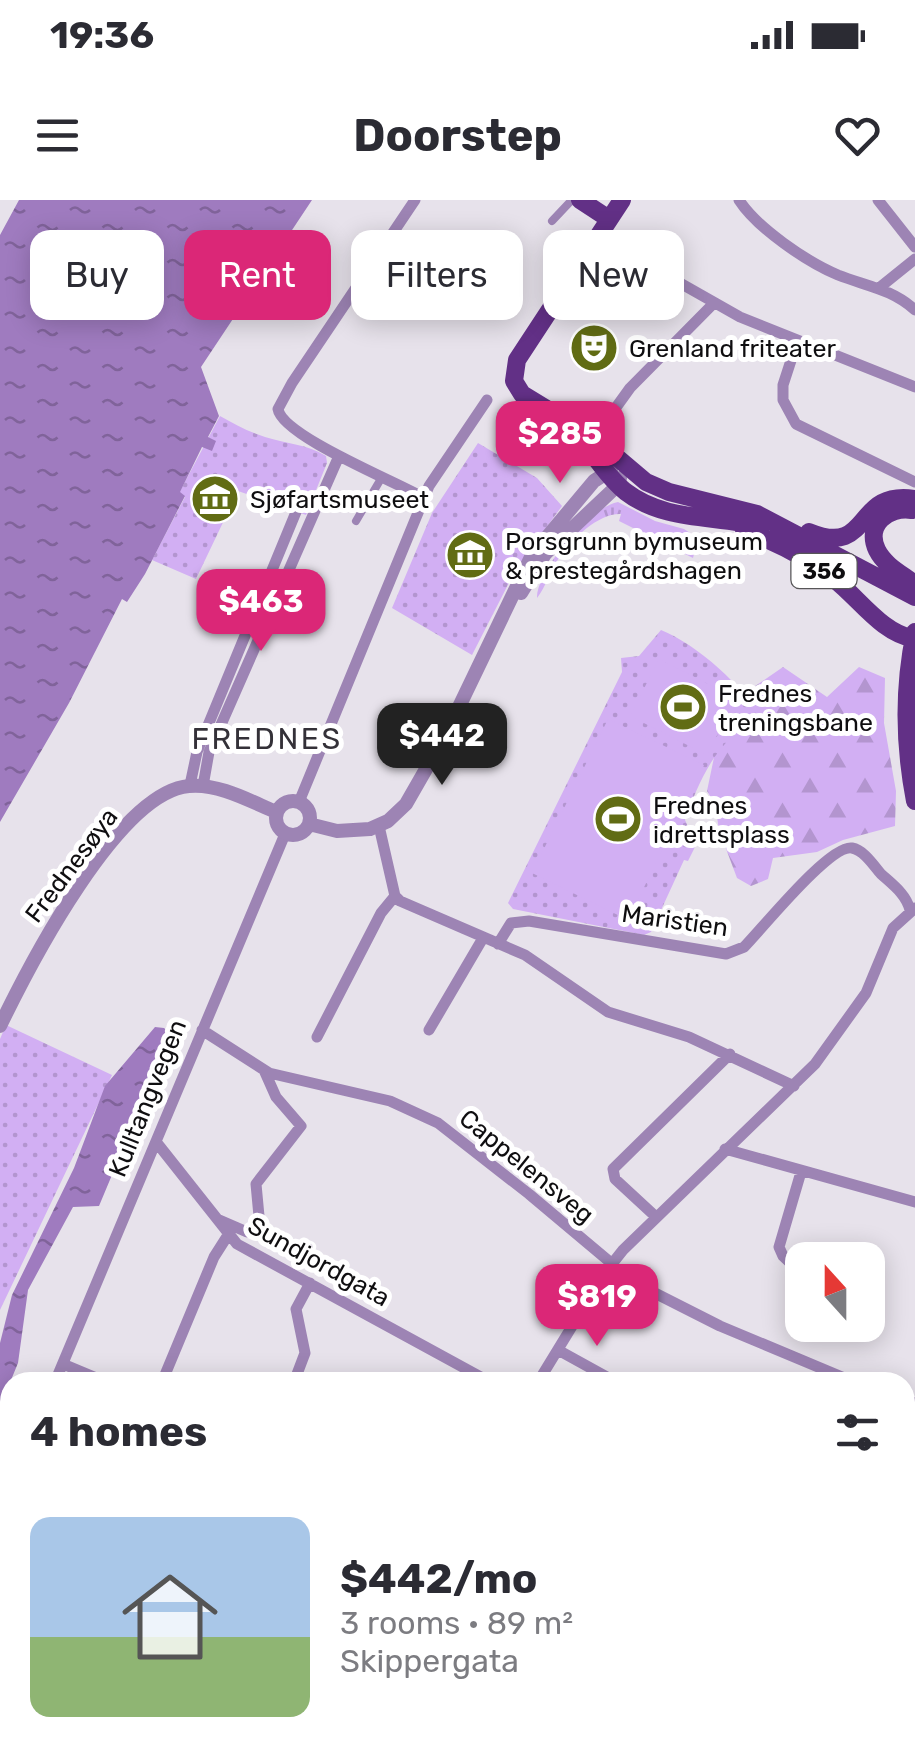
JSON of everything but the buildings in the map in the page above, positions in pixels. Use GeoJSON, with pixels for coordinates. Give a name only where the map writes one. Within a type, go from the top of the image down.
{"type":"FeatureCollection","features":[{"type":"Feature","properties":{"kind":"main road","name":"356"},"geometry":{"type":"LineString","coordinates":[[622,200],[514,367],[514,381],[522,394],[594,438],[625,466],[661,490],[757,514],[822,538],[840,540],[852,533],[876,504],[892,498],[915,499]]}},
{"type":"Feature","properties":{"kind":"main road"},"geometry":{"type":"LineString","coordinates":[[575,202],[609,219]]}},
{"type":"Feature","properties":{"kind":"main road","name":"356"},"geometry":{"type":"LineString","coordinates":[[551,414],[636,499],[659,509],[757,525],[814,544]]}},
{"type":"Feature","properties":{"kind":"main road","name":"356"},"geometry":{"type":"LineString","coordinates":[[915,512],[897,509],[886,514],[878,520],[874,538],[880,555],[915,584]]}},
{"type":"Feature","properties":{"kind":"main road","name":"356"},"geometry":{"type":"LineString","coordinates":[[757,514],[915,597]]}},
{"type":"Feature","properties":{"kind":"main road","name":"356"},"geometry":{"type":"LineString","coordinates":[[720,520],[806,560],[845,588],[895,633],[914,637],[908,669],[906,743],[915,801]]}},
{"type":"Feature","properties":{"kind":"main road","name":"356"},"geometry":{"type":"LineString","coordinates":[[872,615],[902,654],[908,669]]}},
{"type":"Feature","properties":{"kind":"street"},"geometry":{"type":"LineString","coordinates":[[416,200],[279,404],[278,415],[282,422],[339,456],[424,498]]}},
{"type":"Feature","properties":{"kind":"street"},"geometry":{"type":"LineString","coordinates":[[739,200],[778,237],[814,263],[903,299],[915,310]]}},
{"type":"Feature","properties":{"kind":"street"},"geometry":{"type":"LineString","coordinates":[[878,200],[915,247]]}},
{"type":"Feature","properties":{"kind":"street"},"geometry":{"type":"LineString","coordinates":[[552,220],[575,202]]}},
{"type":"Feature","properties":{"kind":"street"},"geometry":{"type":"LineString","coordinates":[[879,288],[915,259]]}},
{"type":"Feature","properties":{"kind":"street"},"geometry":{"type":"LineString","coordinates":[[684,287],[712,304],[797,342],[915,388]]}},
{"type":"Feature","properties":{"kind":"street"},"geometry":{"type":"LineString","coordinates":[[594,438],[630,388],[712,304]]}},
{"type":"Feature","properties":{"kind":"street"},"geometry":{"type":"LineString","coordinates":[[797,342],[783,385],[783,400],[796,424],[915,482]]}},
{"type":"Feature","properties":{"kind":"street"},"geometry":{"type":"LineString","coordinates":[[299,802],[424,498],[487,400]]}},
{"type":"Feature","properties":{"kind":"street"},"geometry":{"type":"LineString","coordinates":[[197,786],[339,456]]}},
{"type":"Feature","properties":{"kind":"street"},"geometry":{"type":"LineString","coordinates":[[309,824],[348,831],[379,826],[396,815],[414,794],[532,554],[559,520],[625,466]]}},
{"type":"Feature","properties":{"kind":"street"},"geometry":{"type":"LineString","coordinates":[[356,521],[382,477]]}},
{"type":"Feature","properties":{"kind":"street"},"geometry":{"type":"LineString","coordinates":[[197,786],[197,752],[296,512]]}},
{"type":"Feature","properties":{"kind":"street"},"geometry":{"type":"LineString","coordinates":[[197,786],[276,812]]}},
{"type":"Feature","properties":{"kind":"street","name":"Frednesøya"},"geometry":{"type":"LineString","coordinates":[[0,1026],[50,928],[127,825],[161,794],[197,786]]}},
{"type":"Feature","properties":{"kind":"street"},"geometry":{"type":"LineString","coordinates":[[299,802],[307,808],[309,824],[296,835],[285,834],[276,824],[276,812],[283,804],[299,802]]}},
{"type":"Feature","properties":{"kind":"street"},"geometry":{"type":"LineString","coordinates":[[379,826],[395,896],[415,909],[535,962],[608,1012],[665,1028],[794,1086]]}},
{"type":"Feature","properties":{"kind":"street","name":"Kulltangvegen"},"geometry":{"type":"LineString","coordinates":[[59,1372],[285,834]]}},
{"type":"Feature","properties":{"kind":"street","name":"Maristien"},"geometry":{"type":"LineString","coordinates":[[498,944],[508,926],[529,920],[679,948],[732,953],[744,947],[840,850],[858,850],[912,909]]}},
{"type":"Feature","properties":{"kind":"street"},"geometry":{"type":"LineString","coordinates":[[317,1037],[381,913],[395,896]]}},
{"type":"Feature","properties":{"kind":"street"},"geometry":{"type":"LineString","coordinates":[[544,1372],[611,1264],[828,1049],[866,992],[893,928],[912,909]]}},
{"type":"Feature","properties":{"kind":"street"},"geometry":{"type":"LineString","coordinates":[[429,1030],[483,938]]}},
{"type":"Feature","properties":{"kind":"street","name":"Cappelensveg"},"geometry":{"type":"LineString","coordinates":[[202,1030],[264,1070],[390,1101],[438,1123],[634,1283],[676,1306],[831,1372]]}},
{"type":"Feature","properties":{"kind":"street"},"geometry":{"type":"LineString","coordinates":[[656,1216],[615,1179],[613,1169],[730,1054]]}},
{"type":"Feature","properties":{"kind":"street","name":"Cappelensveg"},"geometry":{"type":"LineString","coordinates":[[216,1220],[247,1232],[260,1227],[256,1184],[301,1126],[276,1097],[264,1070]]}},
{"type":"Feature","properties":{"kind":"street","name":"Sundjordgata"},"geometry":{"type":"LineString","coordinates":[[156,1143],[228,1235],[245,1249],[472,1372]]}},
{"type":"Feature","properties":{"kind":"street"},"geometry":{"type":"LineString","coordinates":[[725,1149],[915,1202]]}},
{"type":"Feature","properties":{"kind":"street"},"geometry":{"type":"LineString","coordinates":[[785,1259],[779,1247],[801,1172]]}},
{"type":"Feature","properties":{"kind":"street"},"geometry":{"type":"LineString","coordinates":[[166,1372],[214,1257],[228,1235]]}},
{"type":"Feature","properties":{"kind":"street"},"geometry":{"type":"LineString","coordinates":[[298,1372],[305,1353],[296,1309],[310,1283]]}},
{"type":"Feature","properties":{"kind":"street"},"geometry":{"type":"LineString","coordinates":[[558,1350],[598,1372]]}},
{"type":"Feature","properties":{"kind":"street"},"geometry":{"type":"LineString","coordinates":[[62,1364],[82,1372]]}},
{"type":"Feature","properties":{"kind":"green space"},"geometry":{"type":"Polygon","coordinates":[[[220,416],[259,435],[319,452],[326,456],[327,463],[306,515],[238,491],[196,579],[152,560],[185,497],[179,493],[220,416]]]}},
{"type":"Feature","properties":{"kind":"green space","name":"Porsgrunn bymuseum & prestegårdshagen"},"geometry":{"type":"Polygon","coordinates":[[[478,443],[537,478],[562,506],[516,569],[472,655],[392,608],[432,513],[478,443]]]}},
{"type":"Feature","properties":{"kind":"green space"},"geometry":{"type":"Polygon","coordinates":[[[618,502],[698,538],[693,558],[619,521],[621,514],[613,515],[596,522],[572,541],[537,598],[545,572],[567,541],[594,515],[618,502]]]}},
{"type":"Feature","properties":{"kind":"green space"},"geometry":{"type":"Polygon","coordinates":[[[661,630],[689,645],[718,668],[744,694],[760,720],[733,736],[704,775],[685,820],[696,845],[688,861],[684,860],[651,932],[644,935],[513,909],[508,903],[622,672],[621,658],[639,656],[661,630]]]}},
{"type":"Feature","properties":{"kind":"green space","name":"Frednes treningsbane"},"geometry":{"type":"Polygon","coordinates":[[[659,659],[736,698],[707,755],[630,716],[659,659]]]}},
{"type":"Feature","properties":{"kind":"green space"},"geometry":{"type":"Polygon","coordinates":[[[783,667],[827,697],[859,667],[885,678],[884,723],[896,791],[895,826],[843,840],[817,852],[773,858],[768,879],[751,886],[737,878],[719,830],[715,804],[707,791],[717,743],[748,691],[783,667]]]}},
{"type":"Feature","properties":{"kind":"green space","name":"Frednes idrettsplass"},"geometry":{"type":"Polygon","coordinates":[[[608,719],[704,765],[628,920],[532,873],[608,719]]]}},
{"type":"Feature","properties":{"kind":"green space"},"geometry":{"type":"Polygon","coordinates":[[[6,1025],[112,1075],[0,1310],[0,1039],[6,1025]]]}},
{"type":"Feature","properties":{"kind":"water"},"geometry":{"type":"Polygon","coordinates":[[[19,200],[312,200],[292,230],[184,230],[184,320],[232,320],[201,367],[219,416],[208,437],[216,441],[212,451],[202,447],[180,492],[185,496],[145,574],[127,602],[122,599],[69,703],[0,822],[0,235],[19,200]]]}},
{"type":"Feature","properties":{"kind":"water"},"geometry":{"type":"Polygon","coordinates":[[[155,1027],[171,1034],[99,1206],[73,1207],[28,1290],[14,1372],[0,1372],[0,1343],[12,1295],[74,1168],[105,1086],[155,1027]]]}},
{"type":"Feature","properties":{"kind":"place","name":"Grenland friteater"},"geometry":{"type":"Point","coordinates":[594,348]}},
{"type":"Feature","properties":{"kind":"place","name":"Sjøfartsmuseet"},"geometry":{"type":"Point","coordinates":[215,499]}},
{"type":"Feature","properties":{"kind":"place","name":"Porsgrunn bymuseum & prestegårdshagen"},"geometry":{"type":"Point","coordinates":[470,555]}},
{"type":"Feature","properties":{"kind":"place","name":"Frednes treningsbane"},"geometry":{"type":"Point","coordinates":[683,707]}},
{"type":"Feature","properties":{"kind":"place","name":"Frednes idrettsplass"},"geometry":{"type":"Point","coordinates":[618,819]}},
{"type":"Feature","properties":{"kind":"district","name":"FREDNES"},"geometry":{"type":"Point","coordinates":[267,739]}}]}
